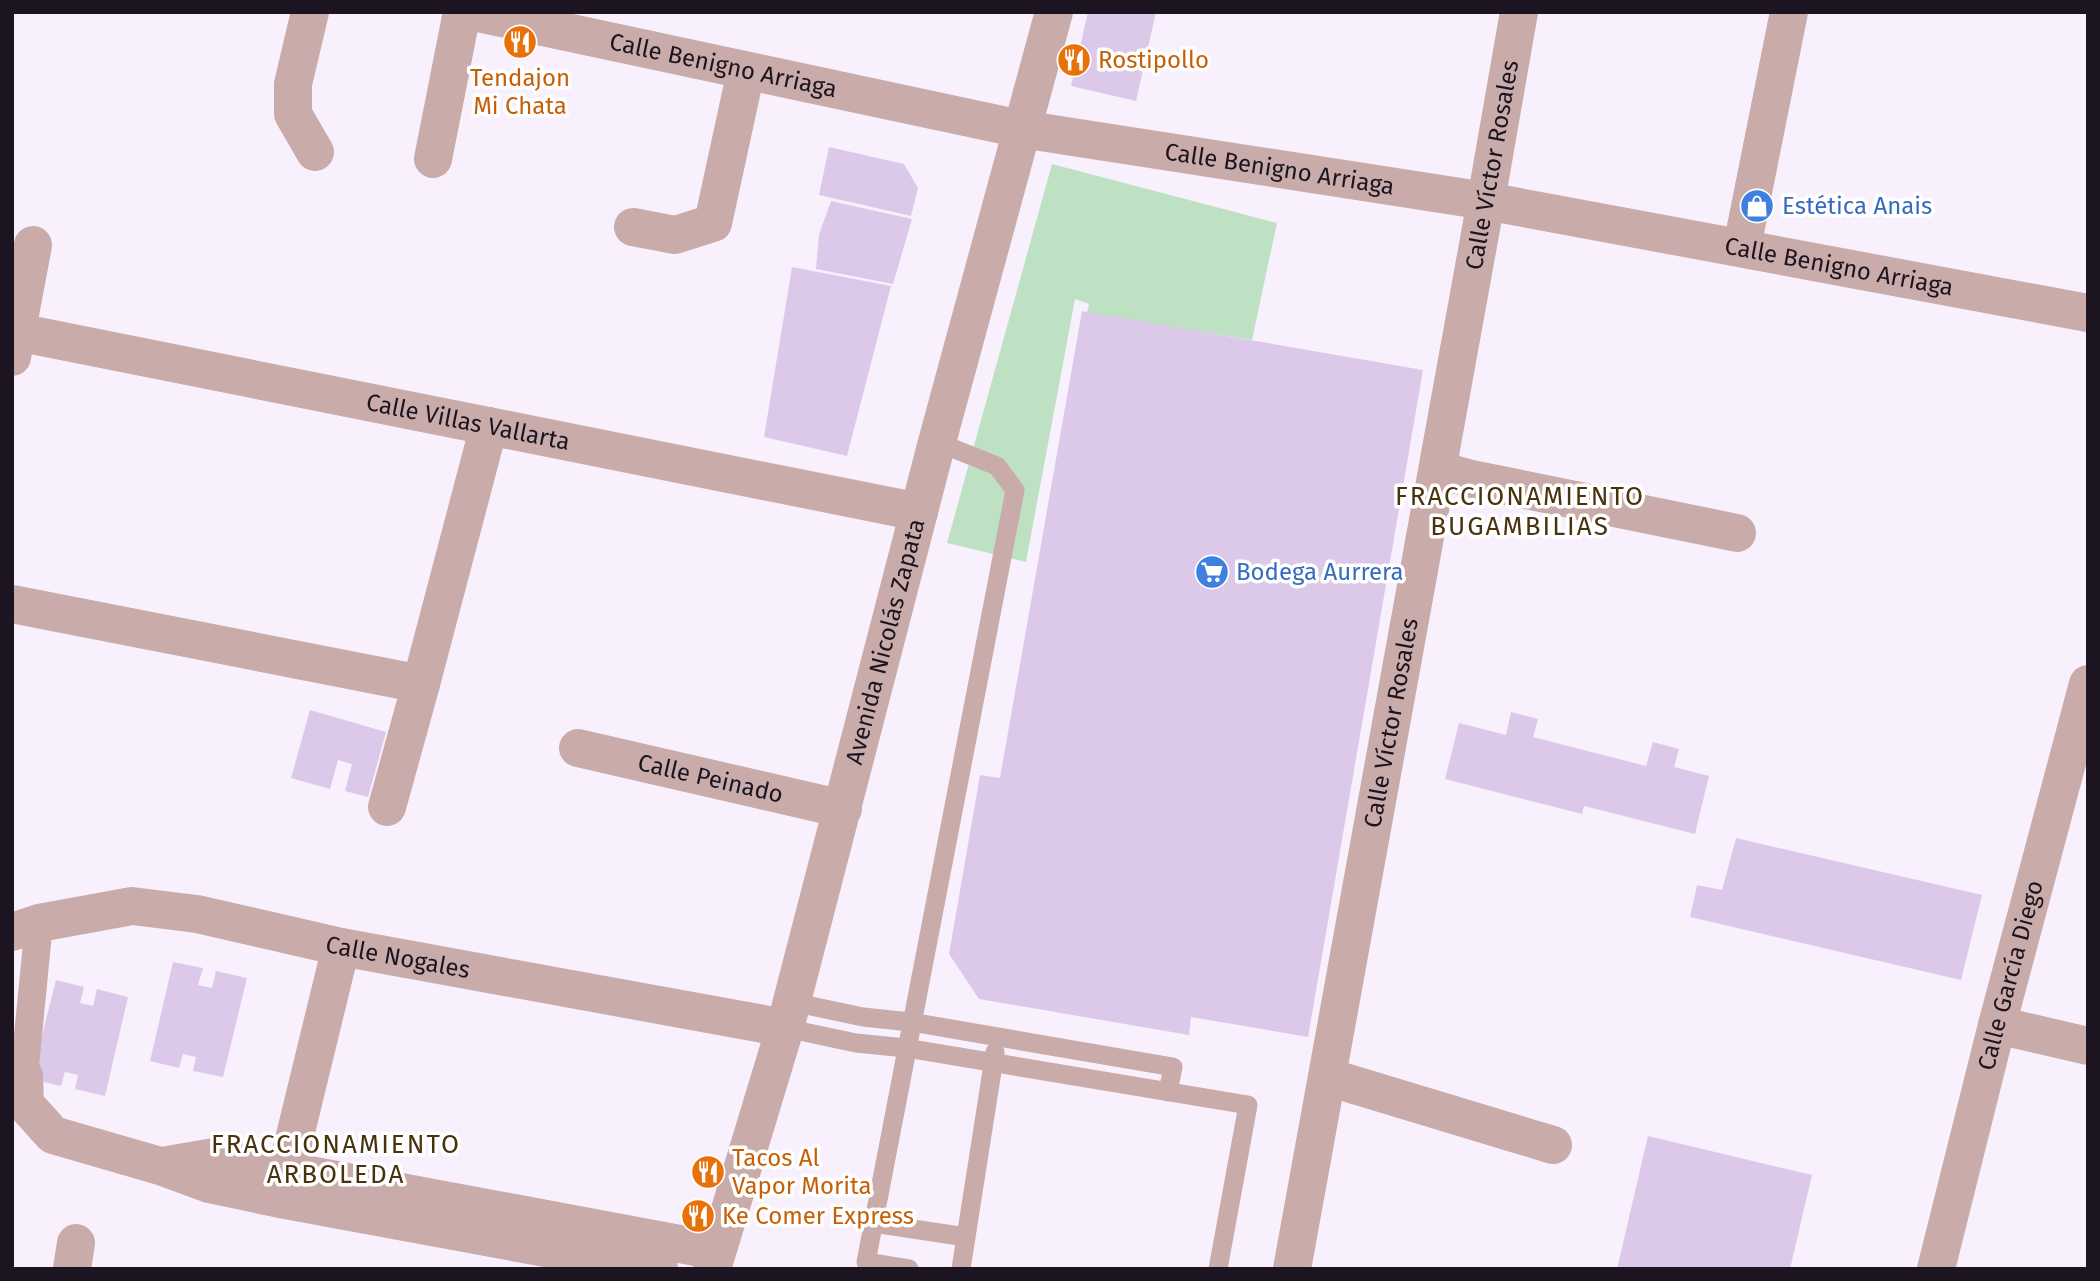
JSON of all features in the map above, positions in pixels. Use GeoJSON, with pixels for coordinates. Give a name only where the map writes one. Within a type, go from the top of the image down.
{"type":"FeatureCollection","features":[{"type":"Feature","properties":{"kind":"street"},"geometry":{"type":"LineString","coordinates":[[310,12],[293,84],[293,114],[315,152]]}},
{"type":"Feature","properties":{"kind":"street"},"geometry":{"type":"LineString","coordinates":[[433,159],[461,12]]}},
{"type":"Feature","properties":{"kind":"street","name":"Calle Benigno Arriaga"},"geometry":{"type":"LineString","coordinates":[[473,12],[1021,129],[1486,201],[2088,313]]}},
{"type":"Feature","properties":{"kind":"street","name":"Avenida Nicolás Zapata"},"geometry":{"type":"LineString","coordinates":[[715,1260],[788,1015],[844,809],[937,442],[1054,12]]}},
{"type":"Feature","properties":{"kind":"street","name":"Calle Víctor Rosales"},"geometry":{"type":"LineString","coordinates":[[1292,1269],[1519,12]]}},
{"type":"Feature","properties":{"kind":"street"},"geometry":{"type":"LineString","coordinates":[[1742,247],[1789,12]]}},
{"type":"Feature","properties":{"kind":"street"},"geometry":{"type":"LineString","coordinates":[[633,227],[674,235],[713,223],[746,71]]}},
{"type":"Feature","properties":{"kind":"street"},"geometry":{"type":"LineString","coordinates":[[15,344],[33,245]]}},
{"type":"Feature","properties":{"kind":"street","name":"Calle Villas Vallarta"},"geometry":{"type":"LineString","coordinates":[[15,344],[489,426],[919,512]]}},
{"type":"Feature","properties":{"kind":"street"},"geometry":{"type":"LineString","coordinates":[[387,807],[489,426]]}},
{"type":"Feature","properties":{"kind":"street"},"geometry":{"type":"LineString","coordinates":[[1437,470],[1737,533]]}},
{"type":"Feature","properties":{"kind":"street"},"geometry":{"type":"LineString","coordinates":[[12,604],[421,684]]}},
{"type":"Feature","properties":{"kind":"street","name":"Calle García Diego"},"geometry":{"type":"LineString","coordinates":[[1936,1269],[1997,1025],[2088,684]]}},
{"type":"Feature","properties":{"kind":"street","name":"Calle Peinado"},"geometry":{"type":"LineString","coordinates":[[578,748],[844,809]]}},
{"type":"Feature","properties":{"kind":"street","name":"Calle Nogales"},"geometry":{"type":"LineString","coordinates":[[26,928],[132,906],[197,914],[341,947],[788,1015]]}},
{"type":"Feature","properties":{"kind":"street"},"geometry":{"type":"LineString","coordinates":[[26,928],[25,1104],[53,1135],[160,1166],[209,1184],[283,1184],[715,1260]]}},
{"type":"Feature","properties":{"kind":"street"},"geometry":{"type":"LineString","coordinates":[[283,1184],[341,947]]}},
{"type":"Feature","properties":{"kind":"street"},"geometry":{"type":"LineString","coordinates":[[1997,1025],[2088,1046]]}},
{"type":"Feature","properties":{"kind":"street"},"geometry":{"type":"LineString","coordinates":[[1328,1077],[1553,1146]]}},
{"type":"Feature","properties":{"kind":"street"},"geometry":{"type":"LineString","coordinates":[[283,1184],[471,1233],[659,1269]]}},
{"type":"Feature","properties":{"kind":"lane"},"geometry":{"type":"LineString","coordinates":[[909,1269],[866,1262],[1015,490],[997,466],[937,442]]}},
{"type":"Feature","properties":{"kind":"lane"},"geometry":{"type":"LineString","coordinates":[[788,1015],[863,1017],[911,1022],[1173,1067],[1168,1092]]}},
{"type":"Feature","properties":{"kind":"lane"},"geometry":{"type":"LineString","coordinates":[[788,1015],[856,1043],[906,1048],[1248,1105],[1218,1269]]}},
{"type":"Feature","properties":{"kind":"lane"},"geometry":{"type":"LineString","coordinates":[[961,1269],[996,1037]]}},
{"type":"Feature","properties":{"kind":"lane"},"geometry":{"type":"LineString","coordinates":[[1069,1076],[1072,1049]]}},
{"type":"Feature","properties":{"kind":"lane"},"geometry":{"type":"LineString","coordinates":[[873,1223],[966,1237]]}},
{"type":"Feature","properties":{"kind":"green space"},"geometry":{"type":"Polygon","coordinates":[[[1052,164],[1277,223],[1252,340],[1087,313],[1089,304],[1075,299],[1026,562],[947,543],[1052,164]]]}},
{"type":"Feature","properties":{"kind":"building"},"geometry":{"type":"Polygon","coordinates":[[[1088,12],[1156,12],[1136,101],[1071,86],[1088,12]]]}},
{"type":"Feature","properties":{"kind":"building"},"geometry":{"type":"Polygon","coordinates":[[[829,147],[904,164],[918,188],[911,216],[819,195],[829,147]]]}},
{"type":"Feature","properties":{"kind":"building"},"geometry":{"type":"Polygon","coordinates":[[[831,201],[912,219],[893,284],[816,269],[819,234],[831,201]]]}},
{"type":"Feature","properties":{"kind":"building"},"geometry":{"type":"Polygon","coordinates":[[[792,267],[891,286],[847,456],[764,437],[792,267]]]}},
{"type":"Feature","properties":{"kind":"building","name":"Bodega Aurrera"},"geometry":{"type":"Polygon","coordinates":[[[1082,311],[1423,370],[1308,1037],[1191,1017],[1189,1035],[979,999],[949,954],[980,775],[1000,778],[1082,311]]]}},
{"type":"Feature","properties":{"kind":"building"},"geometry":{"type":"Polygon","coordinates":[[[310,710],[386,732],[368,797],[345,791],[352,764],[338,760],[330,789],[291,778],[310,710]]]}},
{"type":"Feature","properties":{"kind":"building"},"geometry":{"type":"Polygon","coordinates":[[[1511,712],[1538,719],[1533,737],[1646,766],[1653,742],[1679,749],[1674,767],[1709,776],[1695,834],[1584,806],[1582,814],[1445,779],[1459,723],[1506,735],[1511,712]]]}},
{"type":"Feature","properties":{"kind":"building"},"geometry":{"type":"Polygon","coordinates":[[[1736,838],[1982,895],[1961,980],[1690,917],[1697,885],[1722,890],[1736,838]]]}},
{"type":"Feature","properties":{"kind":"building"},"geometry":{"type":"Polygon","coordinates":[[[173,962],[203,968],[198,985],[212,988],[216,971],[247,978],[223,1077],[193,1071],[196,1057],[183,1054],[179,1068],[150,1061],[173,962]]]}},
{"type":"Feature","properties":{"kind":"building"},"geometry":{"type":"Polygon","coordinates":[[[56,980],[84,987],[80,1003],[93,1006],[97,989],[128,997],[105,1096],[75,1089],[78,1075],[65,1072],[61,1086],[31,1079],[56,980]]]}},
{"type":"Feature","properties":{"kind":"building"},"geometry":{"type":"Polygon","coordinates":[[[1648,1136],[1812,1175],[1790,1269],[1617,1269],[1648,1136]]]}},
{"type":"Feature","properties":{"kind":"place","name":"Tendajon Mi Chata"},"geometry":{"type":"Point","coordinates":[520,42]}},
{"type":"Feature","properties":{"kind":"place","name":"Rostipollo"},"geometry":{"type":"Point","coordinates":[1074,60]}},
{"type":"Feature","properties":{"kind":"place","name":"Estética Anais"},"geometry":{"type":"Point","coordinates":[1757,206]}},
{"type":"Feature","properties":{"kind":"place","name":"Bodega Aurrera"},"geometry":{"type":"Point","coordinates":[1212,572]}},
{"type":"Feature","properties":{"kind":"place","name":"Tacos Al Vapor Morita"},"geometry":{"type":"Point","coordinates":[708,1172]}},
{"type":"Feature","properties":{"kind":"place","name":"Ke Comer Express"},"geometry":{"type":"Point","coordinates":[698,1216]}},
{"type":"Feature","properties":{"kind":"district","name":"FRACCIONAMIENTO BUGAMBILIAS"},"geometry":{"type":"Point","coordinates":[1520,511]}},
{"type":"Feature","properties":{"kind":"district","name":"FRACCIONAMIENTO ARBOLEDA"},"geometry":{"type":"Point","coordinates":[336,1159]}}]}
